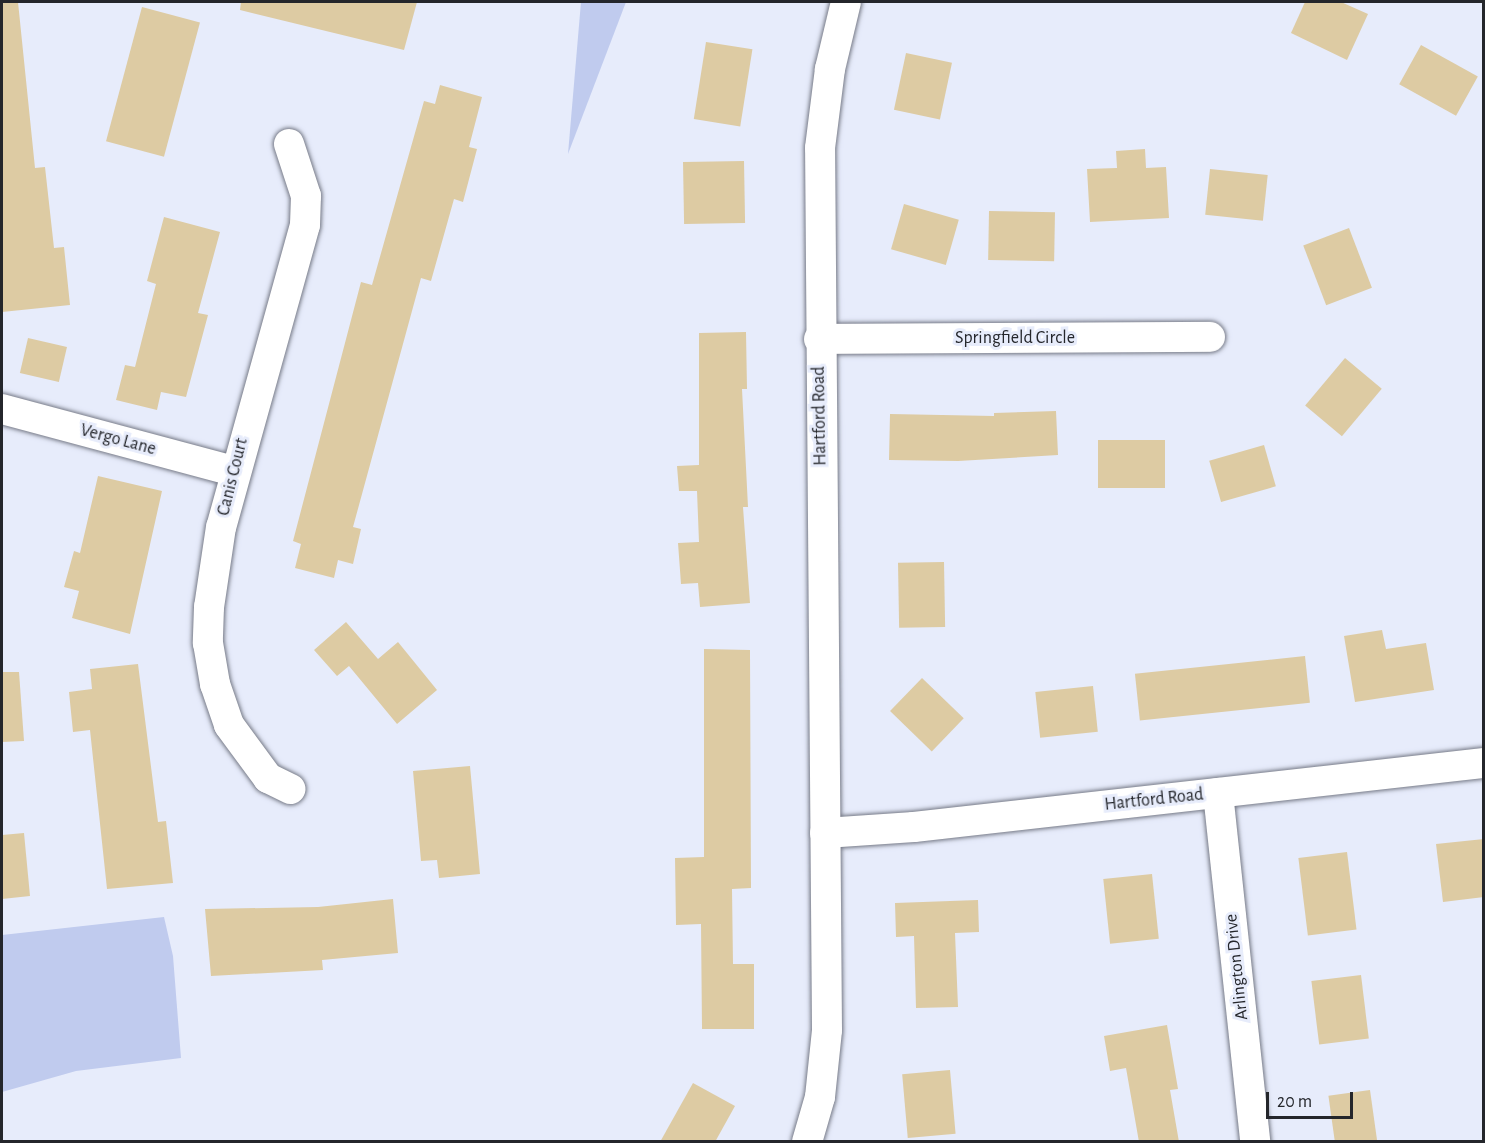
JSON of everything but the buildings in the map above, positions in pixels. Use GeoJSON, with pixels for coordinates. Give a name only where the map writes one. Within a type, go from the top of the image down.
{"type":"FeatureCollection","features":[{"type":"Feature","properties":{"kind":"street","name":"Hartford Road"},"geometry":{"type":"LineString","coordinates":[[807,1142],[825,1064],[825,833],[819,339],[823,109],[846,2]]}},
{"type":"Feature","properties":{"kind":"street","name":"Canis Court"},"geometry":{"type":"LineString","coordinates":[[289,144],[306,196],[304,225],[234,471],[213,566],[208,644],[215,684],[229,725],[248,755],[268,778],[291,789]]}},
{"type":"Feature","properties":{"kind":"street","name":"Springfield Circle"},"geometry":{"type":"LineString","coordinates":[[819,339],[1210,337]]}},
{"type":"Feature","properties":{"kind":"street","name":"Vergo Lane"},"geometry":{"type":"LineString","coordinates":[[2,409],[234,471]]}},
{"type":"Feature","properties":{"kind":"street","name":"Hartford Road"},"geometry":{"type":"LineString","coordinates":[[825,833],[914,828],[1484,763]]}},
{"type":"Feature","properties":{"kind":"street","name":"Arlington Drive"},"geometry":{"type":"LineString","coordinates":[[1218,793],[1255,1142]]}},
{"type":"Feature","properties":{"kind":"shaded area"},"geometry":{"type":"Polygon","coordinates":[[[581,2],[626,2],[568,154],[581,2]]]}},
{"type":"Feature","properties":{"kind":"shaded area"},"geometry":{"type":"Polygon","coordinates":[[[164,917],[173,956],[181,1058],[76,1071],[2,1092],[2,935],[164,917]]]}}]}
